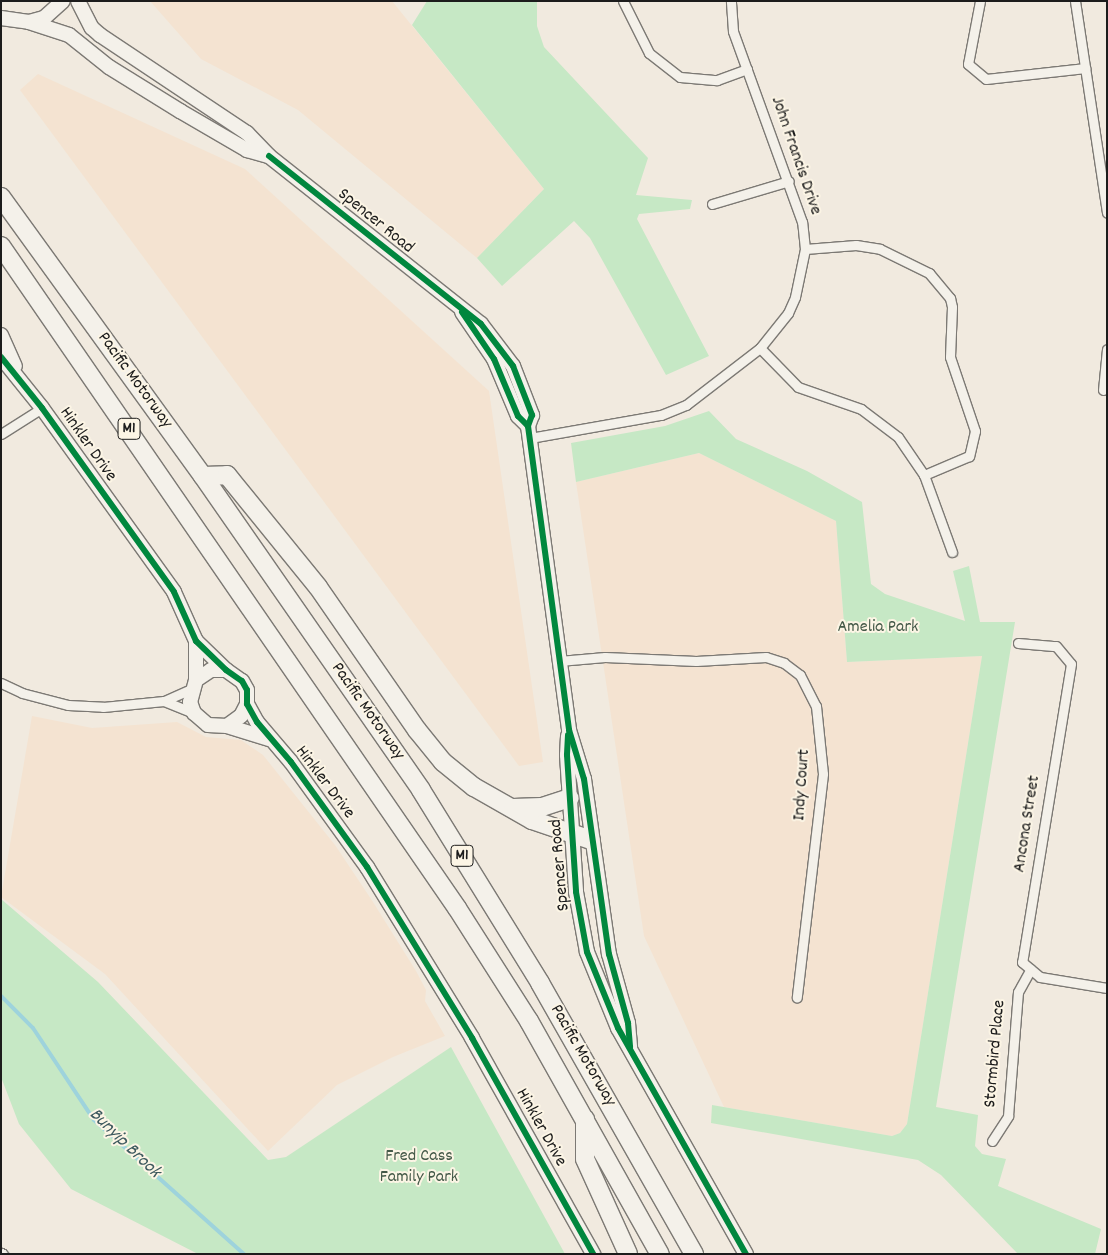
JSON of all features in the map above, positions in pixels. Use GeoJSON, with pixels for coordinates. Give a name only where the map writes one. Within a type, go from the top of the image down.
{"type":"FeatureCollection","features":[{"type":"Feature","properties":{"kind":"highway","name":"Pacific Motorway"},"geometry":{"type":"LineString","coordinates":[[1,197],[202,476],[421,790],[540,983],[694,1254]]}},
{"type":"Feature","properties":{"kind":"highway","name":"Pacific Motorway"},"geometry":{"type":"LineString","coordinates":[[1,246],[457,908],[585,1118],[660,1254]]}},
{"type":"Feature","properties":{"kind":"highway"},"geometry":{"type":"LineString","coordinates":[[202,476],[227,475],[324,595],[417,730],[443,762],[474,787],[532,820],[591,840]]}},
{"type":"Feature","properties":{"kind":"highway"},"geometry":{"type":"LineString","coordinates":[[513,808],[542,807],[570,798]]}},
{"type":"Feature","properties":{"kind":"highway"},"geometry":{"type":"LineString","coordinates":[[585,1118],[584,1159],[628,1254]]}},
{"type":"Feature","properties":{"kind":"street"},"geometry":{"type":"LineString","coordinates":[[1,23],[23,22],[44,18],[63,1]]}},
{"type":"Feature","properties":{"kind":"street","name":"Spencer Road"},"geometry":{"type":"LineString","coordinates":[[78,1],[92,28],[100,35],[247,133],[269,156],[462,312],[499,356],[518,416],[529,432],[569,730],[584,779],[591,840],[609,954],[628,1023],[630,1047]]}},
{"type":"Feature","properties":{"kind":"street"},"geometry":{"type":"LineString","coordinates":[[623,1],[649,53],[680,77],[717,80],[747,69]]}},
{"type":"Feature","properties":{"kind":"street","name":"John Francis Drive"},"geometry":{"type":"LineString","coordinates":[[529,432],[661,416],[686,405],[709,390],[760,348],[788,313],[795,297],[805,250],[802,222],[789,181],[733,31],[731,1]]}},
{"type":"Feature","properties":{"kind":"street"},"geometry":{"type":"LineString","coordinates":[[980,1],[968,64],[986,79],[1085,68]]}},
{"type":"Feature","properties":{"kind":"street"},"geometry":{"type":"LineString","coordinates":[[1076,1],[1107,213]]}},
{"type":"Feature","properties":{"kind":"street","name":"Spencer Road"},"geometry":{"type":"LineString","coordinates":[[1,18],[69,35],[109,67],[180,111],[247,150],[269,156]]}},
{"type":"Feature","properties":{"kind":"street"},"geometry":{"type":"LineString","coordinates":[[180,111],[190,96]]}},
{"type":"Feature","properties":{"kind":"street"},"geometry":{"type":"LineString","coordinates":[[712,204],[789,181]]}},
{"type":"Feature","properties":{"kind":"street"},"geometry":{"type":"LineString","coordinates":[[805,250],[856,245],[880,250],[929,273],[950,298],[952,307],[950,357],[975,431],[969,456],[924,475]]}},
{"type":"Feature","properties":{"kind":"street","name":"Hinkler Drive"},"geometry":{"type":"LineString","coordinates":[[1,335],[20,378]]}},
{"type":"Feature","properties":{"kind":"street"},"geometry":{"type":"LineString","coordinates":[[760,348],[798,387],[861,409],[898,437],[924,475],[952,552]]}},
{"type":"Feature","properties":{"kind":"street"},"geometry":{"type":"LineString","coordinates":[[1103,390],[1107,349]]}},
{"type":"Feature","properties":{"kind":"street","name":"Hinkler Drive"},"geometry":{"type":"LineString","coordinates":[[1,357],[20,378],[174,592],[196,641],[226,670],[242,681],[247,690],[247,704],[270,740],[291,762],[367,867],[472,1038],[594,1254]]}},
{"type":"Feature","properties":{"kind":"street"},"geometry":{"type":"LineString","coordinates":[[1,434],[42,408]]}},
{"type":"Feature","properties":{"kind":"street","name":"Hinkler Drive"},"geometry":{"type":"LineString","coordinates":[[196,641],[194,713],[208,725],[227,726],[270,740]]}},
{"type":"Feature","properties":{"kind":"street","name":"Ancona Street"},"geometry":{"type":"LineString","coordinates":[[1018,643],[1056,646],[1071,664],[1022,962],[1031,969]]}},
{"type":"Feature","properties":{"kind":"street","name":"Indy Court"},"geometry":{"type":"LineString","coordinates":[[559,661],[605,657],[696,661],[766,656],[784,663],[800,675],[816,706],[823,774],[797,997]]}},
{"type":"Feature","properties":{"kind":"street"},"geometry":{"type":"LineString","coordinates":[[1,682],[22,693],[68,705],[103,707],[164,701],[194,684],[211,670],[226,670]]}},
{"type":"Feature","properties":{"kind":"street"},"geometry":{"type":"LineString","coordinates":[[164,701],[194,713]]}},
{"type":"Feature","properties":{"kind":"street"},"geometry":{"type":"LineString","coordinates":[[227,726],[241,716],[247,704]]}},
{"type":"Feature","properties":{"kind":"street","name":"Spencer Road"},"geometry":{"type":"LineString","coordinates":[[569,730],[567,755],[576,892],[587,952],[605,1001],[746,1254]]}},
{"type":"Feature","properties":{"kind":"street"},"geometry":{"type":"LineString","coordinates":[[1031,969],[1040,977],[1107,988]]}},
{"type":"Feature","properties":{"kind":"street","name":"Stormbird Place"},"geometry":{"type":"LineString","coordinates":[[992,1141],[1008,1116],[1018,992],[1031,969]]}},
{"type":"Feature","properties":{"kind":"shaded area"},"geometry":{"type":"Polygon","coordinates":[[[150,1],[392,1],[544,189],[477,258],[298,110],[201,59],[150,1]]]}},
{"type":"Feature","properties":{"kind":"shaded area"},"geometry":{"type":"Polygon","coordinates":[[[38,74],[245,169],[489,391],[543,762],[519,766],[20,90],[38,74]]]}},
{"type":"Feature","properties":{"kind":"shaded area"},"geometry":{"type":"Polygon","coordinates":[[[699,453],[836,521],[847,662],[982,656],[907,1124],[900,1133],[892,1136],[724,1107],[644,936],[576,482],[699,453]]]}},
{"type":"Feature","properties":{"kind":"shaded area"},"geometry":{"type":"Polygon","coordinates":[[[32,716],[92,728],[177,722],[206,737],[241,740],[263,755],[335,845],[373,902],[416,971],[426,990],[425,1001],[445,1036],[393,1057],[337,1085],[268,1151],[105,974],[1,897],[32,716]]]}},
{"type":"Feature","properties":{"kind":"green space"},"geometry":{"type":"Polygon","coordinates":[[[427,1],[537,1],[537,26],[544,47],[648,158],[636,195],[692,200],[690,209],[639,214],[637,219],[709,356],[666,375],[590,238],[574,221],[502,286],[477,258],[544,189],[412,25],[427,1]]]}},
{"type":"Feature","properties":{"kind":"green space","name":"Amelia Park"},"geometry":{"type":"Polygon","coordinates":[[[709,411],[736,439],[807,471],[862,502],[871,584],[885,594],[965,621],[953,571],[969,566],[980,622],[1015,622],[936,1107],[978,1115],[975,1146],[982,1154],[1006,1159],[998,1186],[1101,1229],[1095,1254],[1018,1254],[941,1175],[918,1160],[711,1123],[712,1105],[892,1136],[900,1133],[907,1124],[982,656],[847,662],[836,521],[699,453],[576,482],[571,443],[665,426],[709,411]]]}},
{"type":"Feature","properties":{"kind":"green space","name":"Fred Cass Family Park"},"geometry":{"type":"Polygon","coordinates":[[[1,899],[98,982],[268,1160],[286,1157],[451,1047],[565,1254],[198,1254],[71,1189],[19,1124],[1,1077],[1,899]]]}},
{"type":"Feature","properties":{"kind":"waterway","name":"Bunyip Brook"},"geometry":{"type":"LineString","coordinates":[[1,996],[33,1028],[94,1120],[244,1254]]}},
{"type":"Feature","properties":{"kind":"cycle path"},"geometry":{"type":"LineString","coordinates":[[269,156],[481,324],[513,366],[532,415],[528,426]]}},
{"type":"Feature","properties":{"kind":"cycle path"},"geometry":{"type":"LineString","coordinates":[[462,312],[494,359],[518,416],[528,426],[569,730],[584,779],[609,954],[628,1023],[630,1047]]}},
{"type":"Feature","properties":{"kind":"cycle path"},"geometry":{"type":"LineString","coordinates":[[1,357],[42,408],[174,592],[196,641],[226,670],[242,681],[247,690],[247,704],[257,722],[291,762],[367,867],[472,1038],[593,1254]]}},
{"type":"Feature","properties":{"kind":"cycle path"},"geometry":{"type":"LineString","coordinates":[[568,735],[567,755],[576,892],[587,952],[618,1028],[746,1254]]}}]}
